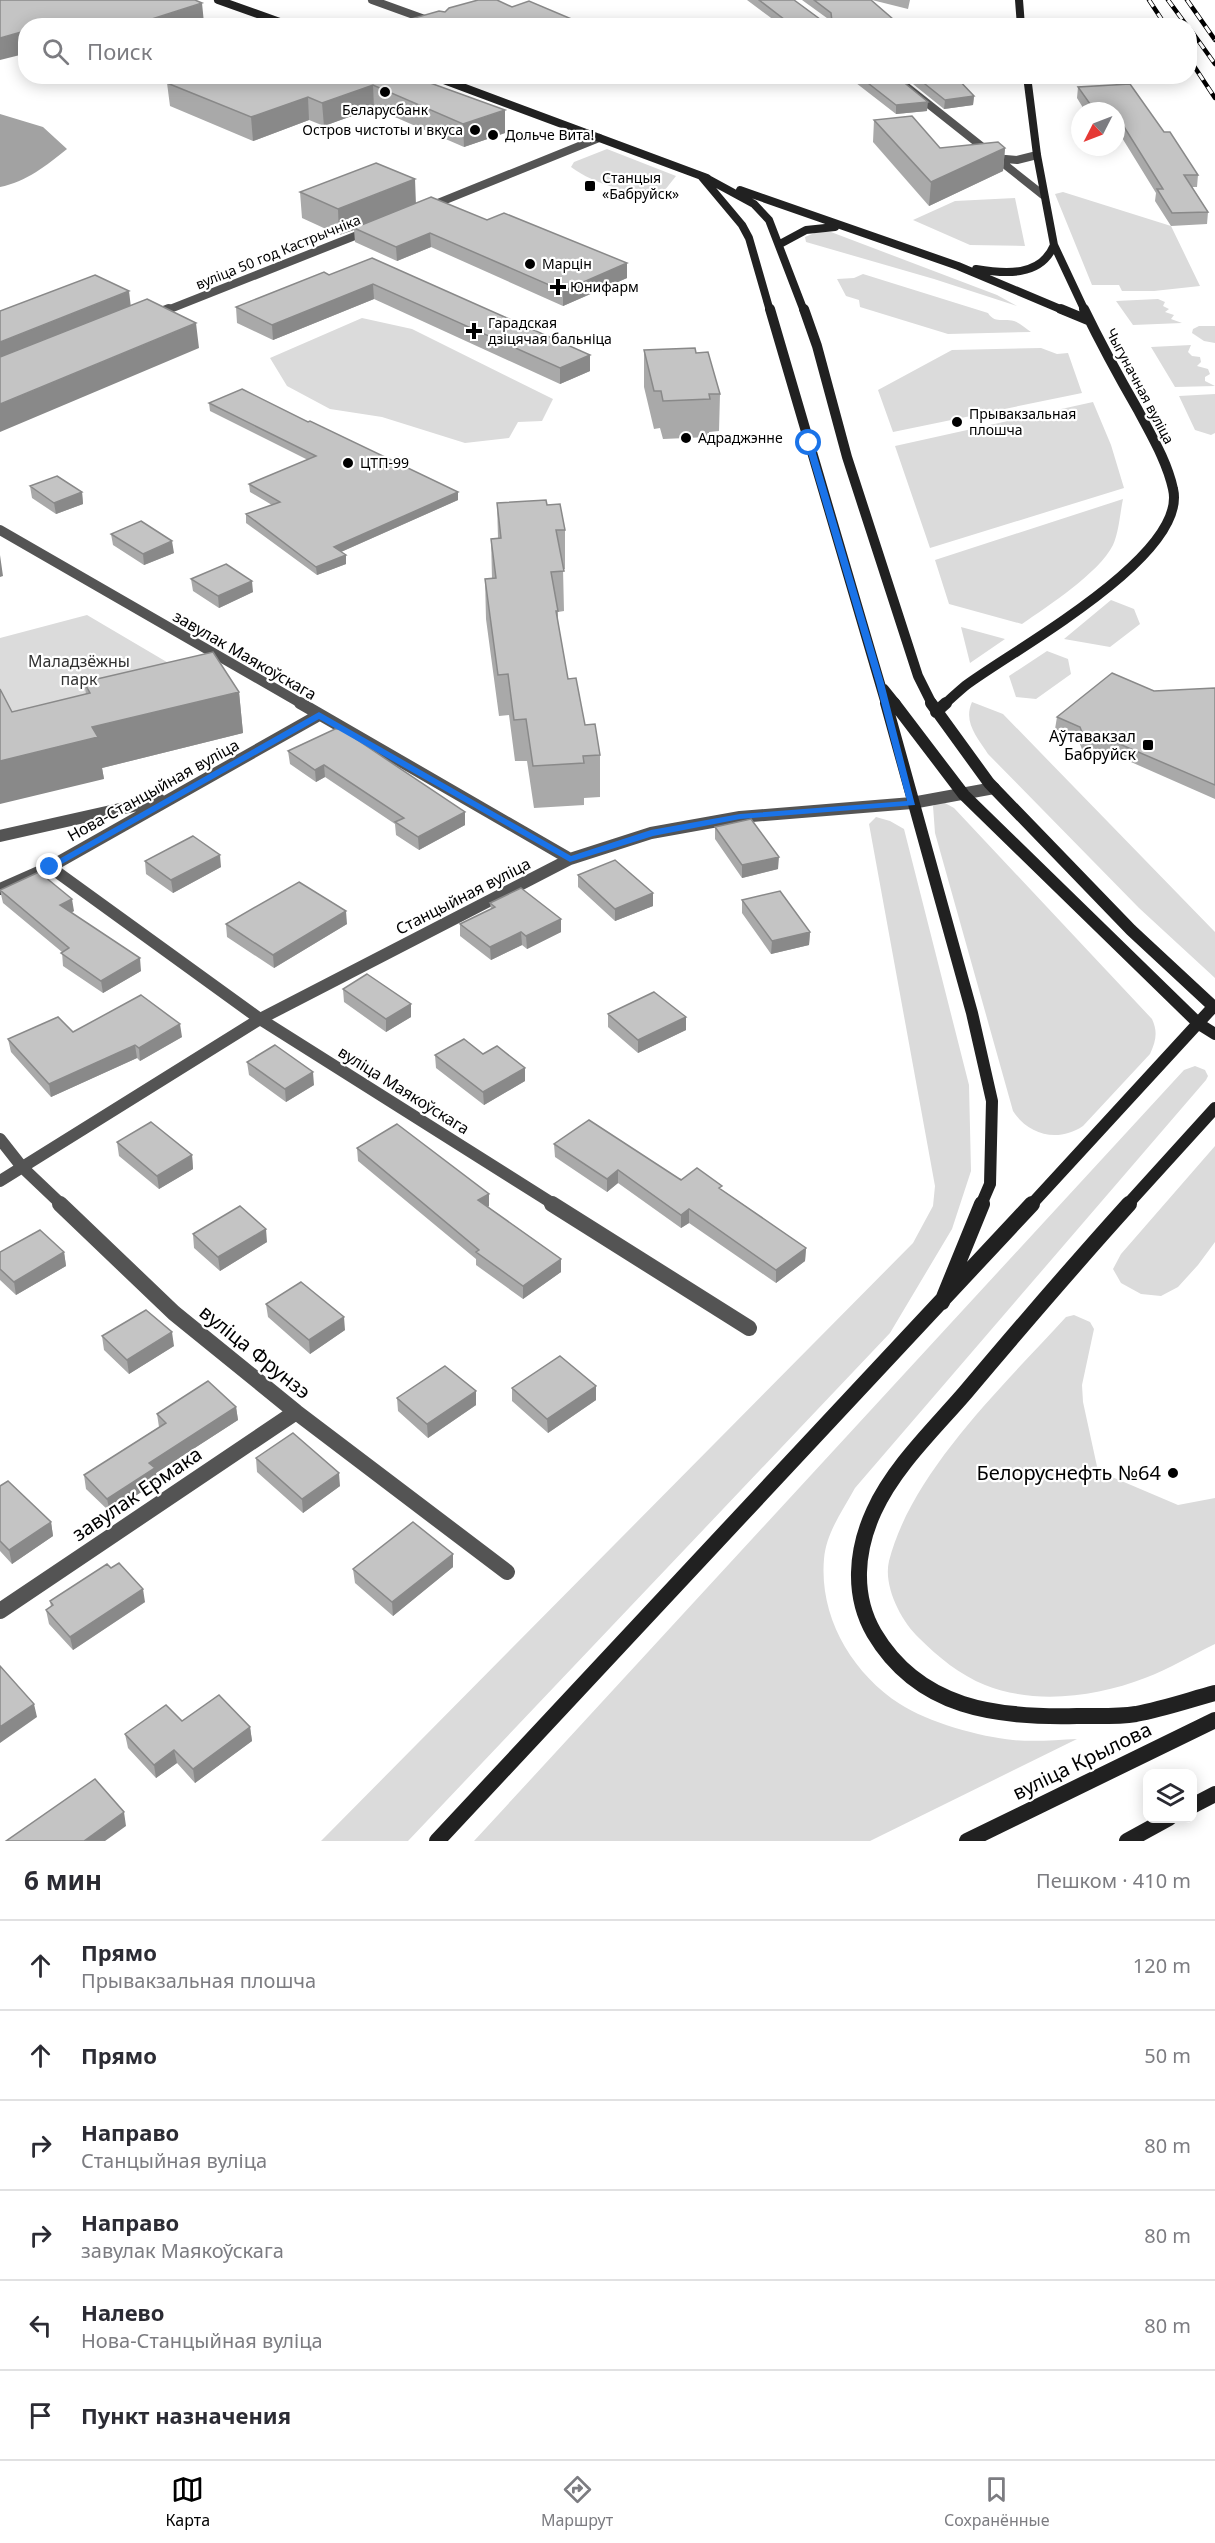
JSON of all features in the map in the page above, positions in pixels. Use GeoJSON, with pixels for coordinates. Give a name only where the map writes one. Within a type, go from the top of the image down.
{"type":"FeatureCollection","features":[{"type":"Feature","properties":{"kind":"main road"},"geometry":{"type":"LineString","coordinates":[[218,0],[269,18]]}},
{"type":"Feature","properties":{"kind":"main road"},"geometry":{"type":"LineString","coordinates":[[1019,0],[1020,18]]}},
{"type":"Feature","properties":{"kind":"main road"},"geometry":{"type":"LineString","coordinates":[[454,84],[701,176],[958,266],[1090,321]]}},
{"type":"Feature","properties":{"kind":"main road","name":"Чыгуначная вуліца"},"geometry":{"type":"LineString","coordinates":[[936,712],[965,686],[1038,639],[1118,580],[1149,547],[1172,516],[1174,491],[1159,449],[1090,321],[1054,245],[1043,195],[1029,84]]}},
{"type":"Feature","properties":{"kind":"main road"},"geometry":{"type":"LineString","coordinates":[[701,176],[718,194],[749,238],[880,683],[972,1012],[992,1101],[990,1184],[942,1302]]}},
{"type":"Feature","properties":{"kind":"main road"},"geometry":{"type":"LineString","coordinates":[[437,1841],[942,1302],[1214,1007],[1131,930],[994,788],[936,712],[918,676],[847,457],[817,346],[780,244],[769,220],[754,204],[739,194],[701,176]]}},
{"type":"Feature","properties":{"kind":"main road"},"geometry":{"type":"LineString","coordinates":[[780,244],[790,235],[804,229],[822,226],[851,229]]}},
{"type":"Feature","properties":{"kind":"main road"},"geometry":{"type":"LineString","coordinates":[[958,266],[986,271],[1025,270],[1046,262],[1052,256],[1054,245]]}},
{"type":"Feature","properties":{"kind":"main road"},"geometry":{"type":"LineString","coordinates":[[880,683],[964,795],[1199,1024],[1215,1034]]}},
{"type":"Feature","properties":{"kind":"main road"},"geometry":{"type":"LineString","coordinates":[[1215,1108],[1060,1279],[923,1443],[879,1502],[859,1559],[859,1588],[866,1618],[878,1644],[901,1669],[929,1690],[965,1707],[1009,1717],[1137,1713],[1215,1693]]}},
{"type":"Feature","properties":{"kind":"main road","name":"вуліца Крылова"},"geometry":{"type":"LineString","coordinates":[[967,1841],[1215,1720]]}},
{"type":"Feature","properties":{"kind":"main road"},"geometry":{"type":"LineString","coordinates":[[1197,1803],[1215,1794]]}},
{"type":"Feature","properties":{"kind":"main road"},"geometry":{"type":"LineString","coordinates":[[1127,1841],[1160,1823]]}},
{"type":"Feature","properties":{"kind":"street"},"geometry":{"type":"LineString","coordinates":[[372,0],[422,18]]}},
{"type":"Feature","properties":{"kind":"street"},"geometry":{"type":"LineString","coordinates":[[903,84],[1043,195]]}},
{"type":"Feature","properties":{"kind":"street"},"geometry":{"type":"LineString","coordinates":[[416,211],[599,138]]}},
{"type":"Feature","properties":{"kind":"street"},"geometry":{"type":"LineString","coordinates":[[994,158],[1017,160],[1037,155]]}},
{"type":"Feature","properties":{"kind":"street","name":"вуліца 50 год Кастрычніка"},"geometry":{"type":"LineString","coordinates":[[144,320],[384,224]]}},
{"type":"Feature","properties":{"kind":"street","name":"завулак Маякоўскага"},"geometry":{"type":"LineString","coordinates":[[0,530],[570,859]]}},
{"type":"Feature","properties":{"kind":"street","name":"Нова-Станцыйная вуліца"},"geometry":{"type":"LineString","coordinates":[[0,889],[50,867],[319,715]]}},
{"type":"Feature","properties":{"kind":"street","name":"Станцыйная вуліца"},"geometry":{"type":"LineString","coordinates":[[0,1181],[260,1019],[570,859],[651,833],[740,816],[912,803],[994,788]]}},
{"type":"Feature","properties":{"kind":"street"},"geometry":{"type":"LineString","coordinates":[[0,836],[173,797]]}},
{"type":"Feature","properties":{"kind":"street","name":"вуліца Маякоўскага"},"geometry":{"type":"LineString","coordinates":[[50,867],[260,1019],[749,1328]]}},
{"type":"Feature","properties":{"kind":"street","name":"вуліца Фрунзэ"},"geometry":{"type":"LineString","coordinates":[[0,1139],[22,1167],[174,1313],[297,1412],[507,1572]]}},
{"type":"Feature","properties":{"kind":"street","name":"завулак Ермака"},"geometry":{"type":"LineString","coordinates":[[0,1611],[297,1412]]}},
{"type":"Feature","properties":{"kind":"green space"},"geometry":{"type":"Polygon","coordinates":[[[607,149],[676,176],[661,195],[602,184],[571,167],[574,162],[607,149]]]}},
{"type":"Feature","properties":{"kind":"green space"},"geometry":{"type":"Polygon","coordinates":[[[1063,192],[1171,226],[1200,286],[1154,291],[1122,291],[1119,285],[1092,285],[1055,194],[1063,192]]]}},
{"type":"Feature","properties":{"kind":"green space"},"geometry":{"type":"Polygon","coordinates":[[[1015,198],[1025,246],[970,245],[913,220],[955,201],[1015,198]]]}},
{"type":"Feature","properties":{"kind":"green space"},"geometry":{"type":"Polygon","coordinates":[[[817,232],[831,232],[997,295],[1017,306],[806,242],[805,237],[817,232]]]}},
{"type":"Feature","properties":{"kind":"green space"},"geometry":{"type":"Polygon","coordinates":[[[863,274],[988,313],[996,320],[1014,321],[1031,332],[948,334],[860,307],[859,300],[846,296],[837,279],[854,278],[863,274]]]}},
{"type":"Feature","properties":{"kind":"green space"},"geometry":{"type":"Polygon","coordinates":[[[1158,299],[1165,302],[1163,306],[1169,309],[1165,312],[1174,315],[1171,319],[1182,323],[1133,325],[1116,301],[1158,299]]]}},
{"type":"Feature","properties":{"kind":"green space"},"geometry":{"type":"Polygon","coordinates":[[[362,318],[412,329],[553,399],[542,421],[518,422],[509,438],[465,443],[382,417],[330,409],[287,386],[270,358],[362,318]]]}},
{"type":"Feature","properties":{"kind":"green space"},"geometry":{"type":"Polygon","coordinates":[[[1199,326],[1215,326],[1215,343],[1204,341],[1192,333],[1193,329],[1199,326]]]}},
{"type":"Feature","properties":{"kind":"green space"},"geometry":{"type":"Polygon","coordinates":[[[1191,345],[1188,352],[1192,356],[1200,357],[1201,362],[1197,366],[1208,369],[1210,374],[1205,377],[1205,381],[1215,386],[1175,387],[1151,347],[1191,345]]]}},
{"type":"Feature","properties":{"kind":"green space"},"geometry":{"type":"Polygon","coordinates":[[[1041,348],[1057,354],[1068,353],[1082,393],[893,432],[878,390],[952,350],[1041,348]]]}},
{"type":"Feature","properties":{"kind":"green space"},"geometry":{"type":"Polygon","coordinates":[[[1215,394],[1215,433],[1211,435],[1195,430],[1179,396],[1215,394]]]}},
{"type":"Feature","properties":{"kind":"green space"},"geometry":{"type":"Polygon","coordinates":[[[1093,402],[1111,445],[1124,488],[930,548],[895,446],[1093,402]]]}},
{"type":"Feature","properties":{"kind":"green space"},"geometry":{"type":"Polygon","coordinates":[[[1123,499],[1115,540],[1106,556],[1085,578],[1022,624],[949,604],[935,560],[1123,499]]]}},
{"type":"Feature","properties":{"kind":"green space"},"geometry":{"type":"Polygon","coordinates":[[[1111,600],[1134,609],[1140,624],[1110,647],[1064,639],[1111,600]]]}},
{"type":"Feature","properties":{"kind":"green space","name":"Маладзёжны парк"},"geometry":{"type":"Polygon","coordinates":[[[87,615],[216,691],[15,737],[0,707],[0,638],[87,615]]]}},
{"type":"Feature","properties":{"kind":"green space"},"geometry":{"type":"Polygon","coordinates":[[[961,627],[1005,639],[970,663],[961,627]]]}},
{"type":"Feature","properties":{"kind":"green space"},"geometry":{"type":"Polygon","coordinates":[[[1047,651],[1068,659],[1071,674],[1036,699],[1016,697],[1009,676],[1047,651]]]}},
{"type":"Feature","properties":{"kind":"green space"},"geometry":{"type":"Polygon","coordinates":[[[972,702],[1003,714],[1215,932],[1215,978],[1139,908],[988,754],[970,723],[972,702]]]}},
{"type":"Feature","properties":{"kind":"green space"},"geometry":{"type":"Polygon","coordinates":[[[937,803],[945,803],[954,808],[1152,1019],[1156,1037],[1150,1054],[1083,1126],[1073,1131],[1054,1135],[1035,1131],[1019,1119],[1013,1111],[935,833],[933,806],[937,803]]]}},
{"type":"Feature","properties":{"kind":"green space"},"geometry":{"type":"Polygon","coordinates":[[[876,817],[890,821],[904,829],[969,1085],[971,1171],[952,1229],[890,1333],[408,1841],[321,1841],[913,1243],[933,1206],[935,1186],[869,824],[876,817]]]}},
{"type":"Feature","properties":{"kind":"green space"},"geometry":{"type":"Polygon","coordinates":[[[1195,1066],[1205,1070],[1208,1076],[1206,1080],[855,1488],[836,1522],[825,1549],[824,1581],[827,1602],[842,1642],[867,1676],[900,1704],[939,1723],[1000,1738],[1021,1741],[1077,1739],[870,1841],[474,1841],[1184,1070],[1195,1066]]]}},
{"type":"Feature","properties":{"kind":"green space"},"geometry":{"type":"Polygon","coordinates":[[[1215,1146],[1215,1242],[1178,1287],[1161,1296],[1141,1294],[1121,1283],[1113,1269],[1121,1254],[1215,1146]]]}},
{"type":"Feature","properties":{"kind":"green space"},"geometry":{"type":"Polygon","coordinates":[[[1074,1315],[1090,1322],[1094,1329],[1082,1385],[1083,1402],[1098,1471],[1178,1505],[1215,1498],[1215,1644],[1172,1666],[1126,1685],[1086,1694],[1045,1697],[1024,1695],[985,1685],[967,1676],[942,1659],[919,1638],[900,1613],[891,1592],[889,1561],[901,1527],[918,1494],[963,1430],[1066,1317],[1074,1315]]]}},
{"type":"Feature","properties":{"kind":"shaded area"},"geometry":{"type":"Polygon","coordinates":[[[0,114],[43,127],[67,149],[27,177],[0,187],[0,114]]]}},
{"type":"Feature","properties":{"kind":"building"},"geometry":{"type":"Polygon","coordinates":[[[0,0],[195,0],[202,3],[155,18],[18,18],[18,33],[0,38],[0,0]]]}},
{"type":"Feature","properties":{"kind":"building"},"geometry":{"type":"Polygon","coordinates":[[[478,0],[497,0],[512,7],[529,1],[569,18],[414,18],[439,11],[445,12],[449,8],[478,0]]]}},
{"type":"Feature","properties":{"kind":"building"},"geometry":{"type":"Polygon","coordinates":[[[759,0],[794,0],[819,18],[783,18],[759,0]]]}},
{"type":"Feature","properties":{"kind":"building"},"geometry":{"type":"Polygon","coordinates":[[[814,0],[871,0],[892,18],[832,18],[831,13],[814,0]]]}},
{"type":"Feature","properties":{"kind":"building"},"geometry":{"type":"Polygon","coordinates":[[[169,84],[433,84],[505,110],[463,124],[373,85],[322,103],[308,97],[251,117],[169,84]]]}},
{"type":"Feature","properties":{"kind":"building"},"geometry":{"type":"Polygon","coordinates":[[[869,84],[906,84],[928,102],[896,105],[869,84]]]}},
{"type":"Feature","properties":{"kind":"building"},"geometry":{"type":"Polygon","coordinates":[[[925,84],[963,84],[974,96],[945,100],[925,84]]]}},
{"type":"Feature","properties":{"kind":"building"},"geometry":{"type":"Polygon","coordinates":[[[1130,84],[1164,132],[1170,132],[1198,175],[1184,175],[1208,212],[1172,213],[1157,189],[1163,189],[1125,128],[1125,102],[1089,102],[1078,87],[1130,84]]]}},
{"type":"Feature","properties":{"kind":"building"},"geometry":{"type":"Polygon","coordinates":[[[912,116],[940,148],[998,142],[1005,148],[931,182],[874,120],[912,116]]]}},
{"type":"Feature","properties":{"kind":"building"},"geometry":{"type":"Polygon","coordinates":[[[376,163],[415,179],[338,209],[300,192],[376,163]]]}},
{"type":"Feature","properties":{"kind":"building"},"geometry":{"type":"Polygon","coordinates":[[[431,197],[487,220],[504,213],[627,263],[563,291],[430,233],[396,247],[354,228],[431,197]]]}},
{"type":"Feature","properties":{"kind":"building"},"geometry":{"type":"Polygon","coordinates":[[[372,258],[590,355],[560,368],[373,284],[272,325],[236,307],[324,272],[329,275],[372,258]]]}},
{"type":"Feature","properties":{"kind":"building"},"geometry":{"type":"Polygon","coordinates":[[[95,275],[129,291],[0,342],[0,311],[95,275]]]}},
{"type":"Feature","properties":{"kind":"building"},"geometry":{"type":"Polygon","coordinates":[[[147,299],[196,323],[0,404],[0,357],[147,299]]]}},
{"type":"Feature","properties":{"kind":"building"},"geometry":{"type":"Polygon","coordinates":[[[695,348],[696,353],[708,352],[720,394],[709,394],[710,399],[663,401],[661,391],[654,391],[644,350],[695,348]]]}},
{"type":"Feature","properties":{"kind":"building"},"geometry":{"type":"Polygon","coordinates":[[[242,389],[458,492],[334,547],[346,555],[316,567],[246,514],[280,502],[249,484],[316,456],[209,403],[242,389]]]}},
{"type":"Feature","properties":{"kind":"building"},"geometry":{"type":"Polygon","coordinates":[[[57,476],[82,492],[54,503],[30,486],[57,476]]]}},
{"type":"Feature","properties":{"kind":"building"},"geometry":{"type":"Polygon","coordinates":[[[546,500],[547,505],[560,504],[565,530],[556,530],[564,571],[551,572],[568,679],[576,678],[585,725],[595,724],[600,755],[583,756],[584,763],[533,766],[526,719],[514,720],[508,674],[498,675],[485,579],[496,578],[491,539],[501,538],[497,503],[546,500]]]}},
{"type":"Feature","properties":{"kind":"building"},"geometry":{"type":"Polygon","coordinates":[[[141,521],[172,541],[143,554],[111,534],[141,521]]]}},
{"type":"Feature","properties":{"kind":"building"},"geometry":{"type":"Polygon","coordinates":[[[226,564],[252,581],[218,596],[191,579],[226,564]]]}},
{"type":"Feature","properties":{"kind":"building"},"geometry":{"type":"Polygon","coordinates":[[[213,652],[239,692],[92,727],[98,737],[0,761],[0,689],[12,712],[90,693],[84,682],[213,652]]]}},
{"type":"Feature","properties":{"kind":"building","name":"Аўтавакзал Бабруйск"},"geometry":{"type":"Polygon","coordinates":[[[1112,673],[1154,691],[1215,688],[1215,785],[1108,739],[1085,740],[1080,727],[1057,717],[1112,673]]]}},
{"type":"Feature","properties":{"kind":"building"},"geometry":{"type":"Polygon","coordinates":[[[335,729],[341,729],[465,812],[418,837],[395,822],[404,818],[324,765],[315,770],[288,751],[335,729]]]}},
{"type":"Feature","properties":{"kind":"building"},"geometry":{"type":"Polygon","coordinates":[[[751,819],[779,857],[742,865],[715,827],[751,819]]]}},
{"type":"Feature","properties":{"kind":"building"},"geometry":{"type":"Polygon","coordinates":[[[193,836],[220,855],[171,880],[145,861],[193,836]]]}},
{"type":"Feature","properties":{"kind":"building"},"geometry":{"type":"Polygon","coordinates":[[[615,860],[653,893],[615,909],[578,875],[615,860]]]}},
{"type":"Feature","properties":{"kind":"building"},"geometry":{"type":"Polygon","coordinates":[[[39,872],[72,899],[60,905],[140,958],[101,981],[61,953],[69,948],[0,890],[39,872]]]}},
{"type":"Feature","properties":{"kind":"building"},"geometry":{"type":"Polygon","coordinates":[[[299,882],[346,911],[273,955],[226,924],[299,882]]]}},
{"type":"Feature","properties":{"kind":"building"},"geometry":{"type":"Polygon","coordinates":[[[521,888],[561,919],[526,936],[521,932],[490,947],[460,924],[495,907],[490,903],[521,888]]]}},
{"type":"Feature","properties":{"kind":"building"},"geometry":{"type":"Polygon","coordinates":[[[780,891],[810,932],[772,941],[742,900],[780,891]]]}},
{"type":"Feature","properties":{"kind":"building"},"geometry":{"type":"Polygon","coordinates":[[[367,974],[411,1004],[386,1019],[343,989],[367,974]]]}},
{"type":"Feature","properties":{"kind":"building"},"geometry":{"type":"Polygon","coordinates":[[[654,992],[686,1017],[638,1040],[608,1014],[654,992]]]}},
{"type":"Feature","properties":{"kind":"building"},"geometry":{"type":"Polygon","coordinates":[[[141,995],[180,1024],[139,1048],[135,1045],[49,1084],[8,1039],[58,1017],[73,1032],[141,995]]]}},
{"type":"Feature","properties":{"kind":"building"},"geometry":{"type":"Polygon","coordinates":[[[464,1039],[483,1054],[497,1046],[525,1068],[483,1092],[435,1055],[464,1039]]]}},
{"type":"Feature","properties":{"kind":"building"},"geometry":{"type":"Polygon","coordinates":[[[275,1045],[313,1072],[285,1089],[247,1062],[275,1045]]]}},
{"type":"Feature","properties":{"kind":"building"},"geometry":{"type":"Polygon","coordinates":[[[589,1120],[681,1180],[697,1168],[722,1186],[719,1188],[806,1248],[776,1270],[689,1209],[681,1215],[618,1170],[607,1179],[554,1144],[589,1120]]]}},
{"type":"Feature","properties":{"kind":"building"},"geometry":{"type":"Polygon","coordinates":[[[151,1122],[192,1155],[157,1176],[117,1142],[151,1122]]]}},
{"type":"Feature","properties":{"kind":"building"},"geometry":{"type":"Polygon","coordinates":[[[397,1124],[489,1194],[478,1200],[561,1259],[523,1286],[476,1252],[479,1250],[357,1148],[397,1124]]]}},
{"type":"Feature","properties":{"kind":"building"},"geometry":{"type":"Polygon","coordinates":[[[240,1206],[266,1229],[218,1257],[193,1234],[240,1206]]]}},
{"type":"Feature","properties":{"kind":"building"},"geometry":{"type":"Polygon","coordinates":[[[40,1230],[64,1252],[14,1282],[0,1269],[0,1252],[40,1230]]]}},
{"type":"Feature","properties":{"kind":"building"},"geometry":{"type":"Polygon","coordinates":[[[301,1282],[344,1317],[309,1340],[266,1304],[301,1282]]]}},
{"type":"Feature","properties":{"kind":"building"},"geometry":{"type":"Polygon","coordinates":[[[146,1310],[172,1332],[127,1360],[102,1336],[146,1310]]]}},
{"type":"Feature","properties":{"kind":"building"},"geometry":{"type":"Polygon","coordinates":[[[560,1356],[596,1386],[547,1419],[512,1388],[560,1356]]]}},
{"type":"Feature","properties":{"kind":"building"},"geometry":{"type":"Polygon","coordinates":[[[445,1366],[476,1391],[427,1424],[397,1398],[445,1366]]]}},
{"type":"Feature","properties":{"kind":"building"},"geometry":{"type":"Polygon","coordinates":[[[208,1381],[236,1407],[149,1463],[155,1468],[107,1499],[84,1475],[166,1423],[157,1414],[208,1381]]]}},
{"type":"Feature","properties":{"kind":"building"},"geometry":{"type":"Polygon","coordinates":[[[293,1433],[339,1473],[302,1499],[256,1458],[293,1433]]]}},
{"type":"Feature","properties":{"kind":"building"},"geometry":{"type":"Polygon","coordinates":[[[8,1481],[51,1522],[9,1550],[0,1541],[0,1486],[8,1481]]]}},
{"type":"Feature","properties":{"kind":"building"},"geometry":{"type":"Polygon","coordinates":[[[413,1522],[453,1554],[392,1602],[353,1569],[413,1522]]]}},
{"type":"Feature","properties":{"kind":"building"},"geometry":{"type":"Polygon","coordinates":[[[119,1563],[143,1589],[70,1637],[46,1610],[53,1605],[50,1601],[107,1564],[111,1568],[119,1563]]]}},
{"type":"Feature","properties":{"kind":"building"},"geometry":{"type":"Polygon","coordinates":[[[0,1666],[34,1704],[0,1727],[0,1666]]]}},
{"type":"Feature","properties":{"kind":"building"},"geometry":{"type":"Polygon","coordinates":[[[219,1695],[250,1727],[193,1769],[174,1750],[154,1765],[125,1734],[166,1705],[182,1721],[219,1695]]]}},
{"type":"Feature","properties":{"kind":"building"},"geometry":{"type":"Polygon","coordinates":[[[95,1779],[124,1812],[84,1841],[6,1841],[95,1779]]]}},
{"type":"Feature","properties":{"kind":"railway"},"geometry":{"type":"LineString","coordinates":[[1149,0],[1161,18]]}},
{"type":"Feature","properties":{"kind":"railway"},"geometry":{"type":"LineString","coordinates":[[1168,0],[1181,18]]}},
{"type":"Feature","properties":{"kind":"railway"},"geometry":{"type":"LineString","coordinates":[[1187,0],[1215,40]]}},
{"type":"Feature","properties":{"kind":"railway"},"geometry":{"type":"LineString","coordinates":[[1197,39],[1215,64]]}},
{"type":"Feature","properties":{"kind":"railway"},"geometry":{"type":"LineString","coordinates":[[1197,71],[1215,98]]}},
{"type":"Feature","properties":{"kind":"place","name":"Беларусбанк"},"geometry":{"type":"Point","coordinates":[385,92]}},
{"type":"Feature","properties":{"kind":"place","name":"Остров чистоты и вкуса"},"geometry":{"type":"Point","coordinates":[475,130]}},
{"type":"Feature","properties":{"kind":"place","name":"Дольче Вита!"},"geometry":{"type":"Point","coordinates":[493,135]}},
{"type":"Feature","properties":{"kind":"place","name":"Станцыя «Бабруйск»"},"geometry":{"type":"Point","coordinates":[590,186]}},
{"type":"Feature","properties":{"kind":"place","name":"Марцін"},"geometry":{"type":"Point","coordinates":[530,264]}},
{"type":"Feature","properties":{"kind":"place","name":"Юнифарм"},"geometry":{"type":"Point","coordinates":[558,287]}},
{"type":"Feature","properties":{"kind":"place","name":"Гарадская дзіцячая бальніца"},"geometry":{"type":"Point","coordinates":[474,331]}},
{"type":"Feature","properties":{"kind":"place","name":"Прывакзальная плошча"},"geometry":{"type":"Point","coordinates":[957,422]}},
{"type":"Feature","properties":{"kind":"place","name":"Адраджэнне"},"geometry":{"type":"Point","coordinates":[686,438]}},
{"type":"Feature","properties":{"kind":"place","name":"ЦТП-99"},"geometry":{"type":"Point","coordinates":[348,463]}},
{"type":"Feature","properties":{"kind":"place","name":"Аўтавакзал Бабруйск"},"geometry":{"type":"Point","coordinates":[1148,745]}},
{"type":"Feature","properties":{"kind":"place","name":"Белоруснефть №64"},"geometry":{"type":"Point","coordinates":[1173,1473]}},
{"type":"Feature","properties":{"kind":"route"},"geometry":{"type":"LineString","coordinates":[[50,867],[319,715],[570,859],[651,833],[740,816],[912,803],[880,683],[809,443]]}}]}
